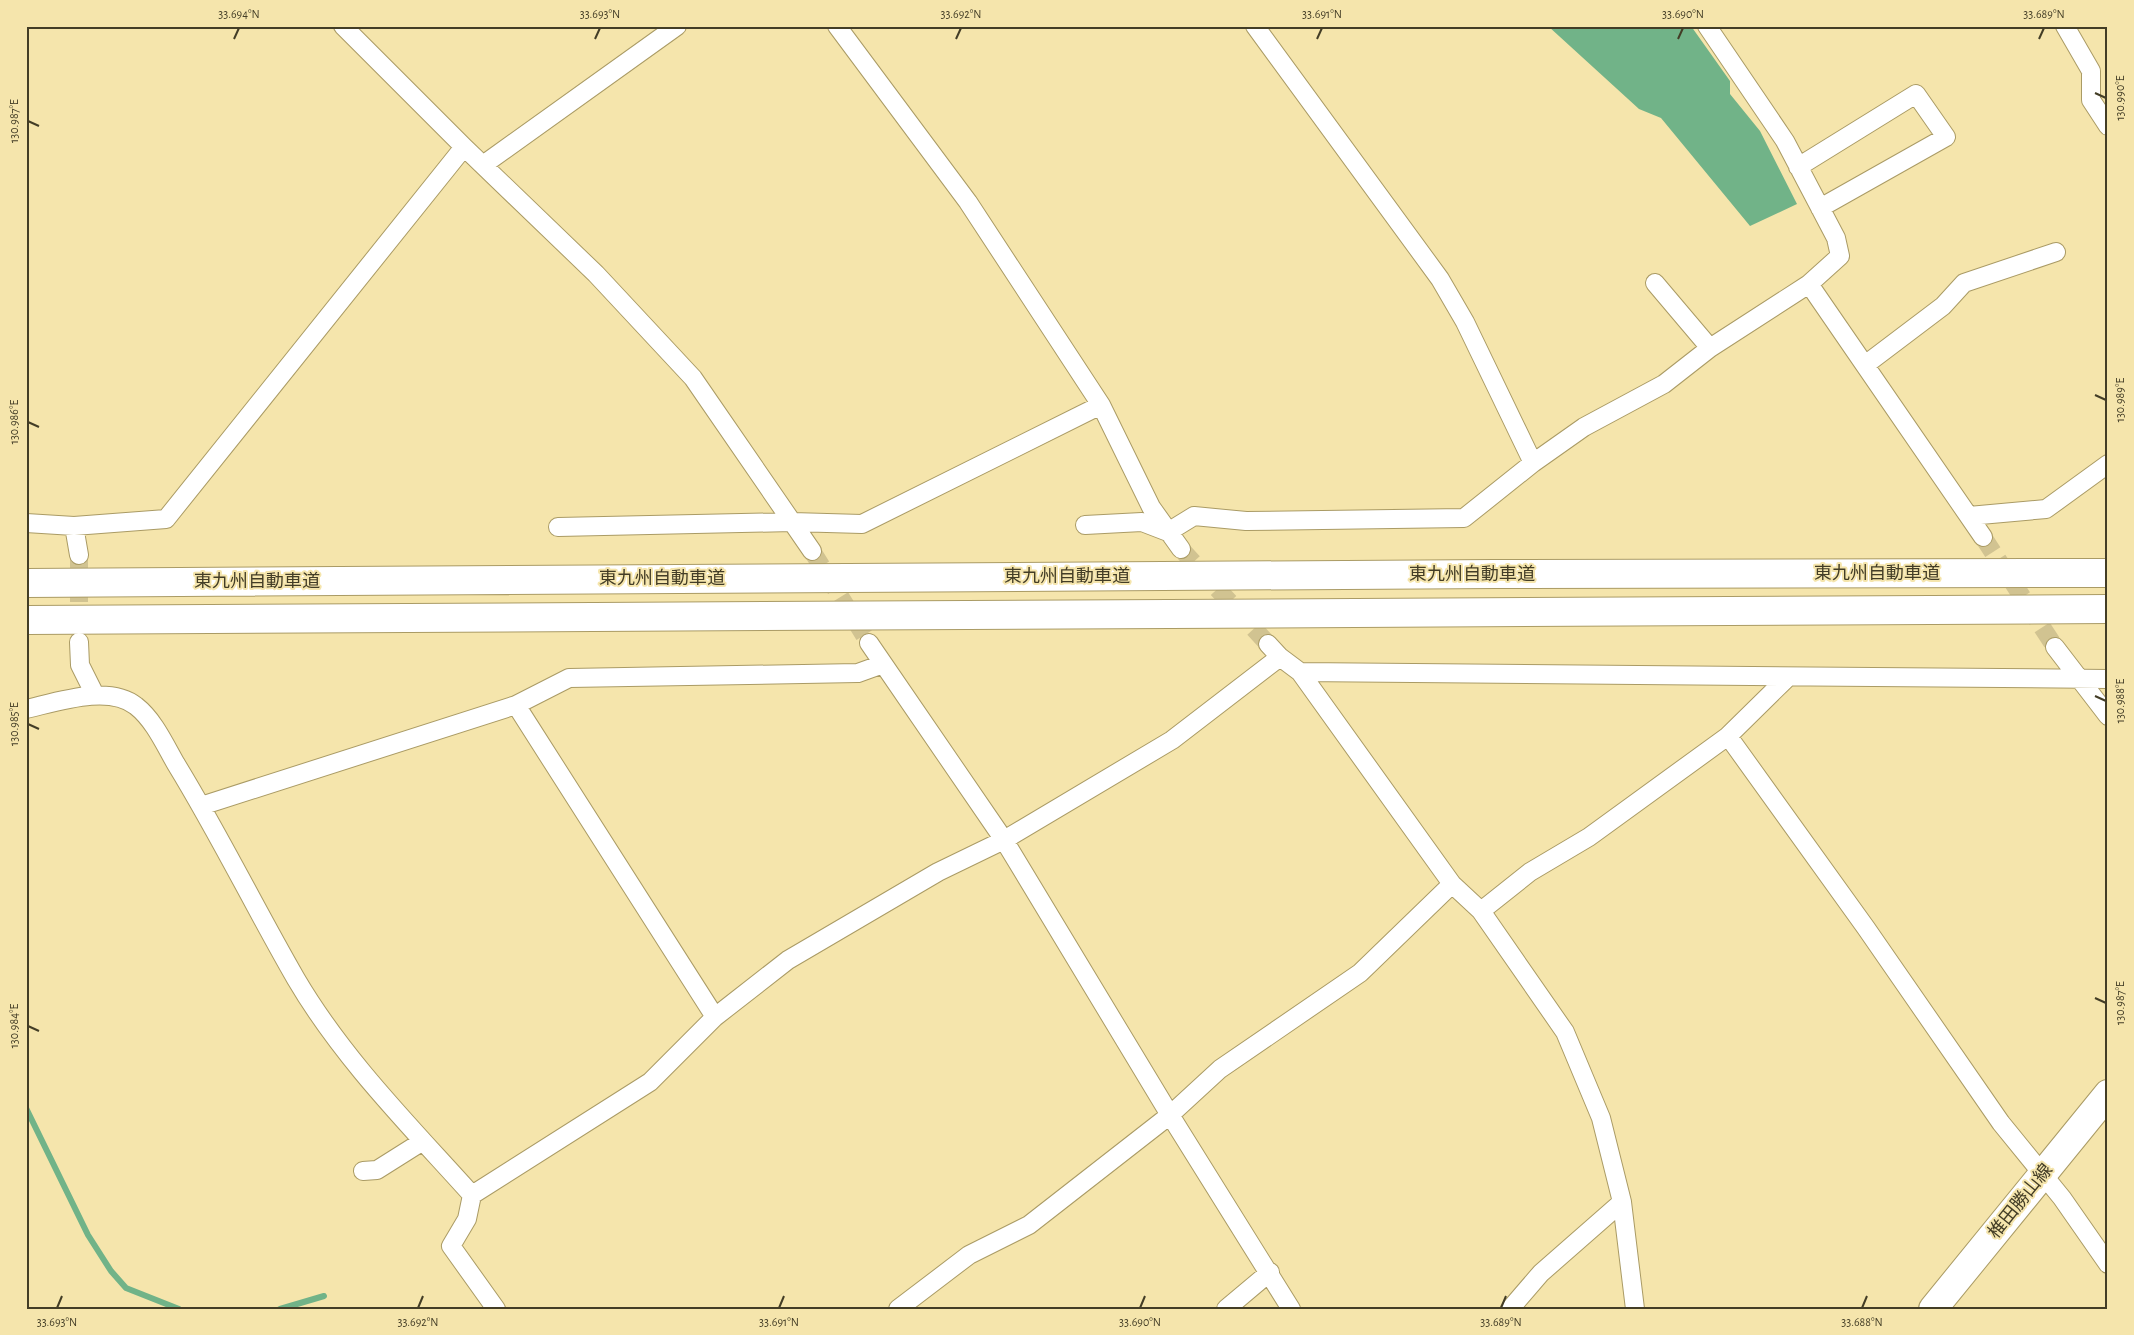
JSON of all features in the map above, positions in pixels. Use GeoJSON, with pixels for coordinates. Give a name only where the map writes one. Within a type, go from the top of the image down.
{"type":"FeatureCollection","features":[{"type":"Feature","properties":{"kind":"main road","name":"東九州自動車道"},"geometry":{"type":"LineString","coordinates":[[26,583],[1485,574],[2108,573]]}},
{"type":"Feature","properties":{"kind":"main road","name":"東九州自動車道"},"geometry":{"type":"LineString","coordinates":[[26,620],[2108,609]]}},
{"type":"Feature","properties":{"kind":"main road","name":"椎田勝山線"},"geometry":{"type":"LineString","coordinates":[[1933,1309],[2108,1094]]}},
{"type":"Feature","properties":{"kind":"street"},"geometry":{"type":"LineString","coordinates":[[343,26],[464,147],[596,274],[693,378],[812,551]]}},
{"type":"Feature","properties":{"kind":"street"},"geometry":{"type":"LineString","coordinates":[[483,165],[677,26]]}},
{"type":"Feature","properties":{"kind":"street"},"geometry":{"type":"LineString","coordinates":[[837,26],[968,202],[1100,405],[1150,507],[1181,549]]}},
{"type":"Feature","properties":{"kind":"street"},"geometry":{"type":"LineString","coordinates":[[1255,26],[1440,279],[1464,322],[1533,463]]}},
{"type":"Feature","properties":{"kind":"street"},"geometry":{"type":"LineString","coordinates":[[1168,532],[1194,516],[1246,521],[1464,518],[1533,463],[1584,428],[1664,384],[1710,348],[1809,284],[1840,256],[1836,238],[1785,141],[1707,26]]}},
{"type":"Feature","properties":{"kind":"street"},"geometry":{"type":"LineString","coordinates":[[2066,26],[2091,71],[2091,100],[2108,126]]}},
{"type":"Feature","properties":{"kind":"street"},"geometry":{"type":"LineString","coordinates":[[1798,167],[1916,94],[1946,138],[1820,208]]}},
{"type":"Feature","properties":{"kind":"street"},"geometry":{"type":"LineString","coordinates":[[26,523],[74,526],[166,519],[464,147]]}},
{"type":"Feature","properties":{"kind":"street"},"geometry":{"type":"LineString","coordinates":[[1865,365],[1943,306],[1964,283],[2056,252]]}},
{"type":"Feature","properties":{"kind":"street"},"geometry":{"type":"LineString","coordinates":[[1655,283],[1710,348]]}},
{"type":"Feature","properties":{"kind":"street"},"geometry":{"type":"LineString","coordinates":[[1809,284],[1983,537]]}},
{"type":"Feature","properties":{"kind":"street"},"geometry":{"type":"LineString","coordinates":[[558,527],[792,522],[862,524],[1100,405]]}},
{"type":"Feature","properties":{"kind":"street"},"geometry":{"type":"LineString","coordinates":[[1969,516],[2046,509],[2108,464]]}},
{"type":"Feature","properties":{"kind":"street"},"geometry":{"type":"LineString","coordinates":[[1085,525],[1142,522],[1168,532]]}},
{"type":"Feature","properties":{"kind":"street"},"geometry":{"type":"LineString","coordinates":[[74,526],[79,555]]}},
{"type":"Feature","properties":{"kind":"street"},"geometry":{"type":"LineString","coordinates":[[79,642],[80,665],[95,695]]}},
{"type":"Feature","properties":{"kind":"street"},"geometry":{"type":"LineString","coordinates":[[869,643],[1004,840],[1170,1115],[1270,1272],[1291,1309]]}},
{"type":"Feature","properties":{"kind":"street"},"geometry":{"type":"LineString","coordinates":[[2055,647],[2108,716]]}},
{"type":"Feature","properties":{"kind":"street"},"geometry":{"type":"LineString","coordinates":[[496,1309],[451,1246],[467,1219],[472,1195],[650,1082],[715,1017],[788,960],[938,872],[1004,840],[1172,740],[1274,651],[1300,672],[1452,884],[1481,911],[1565,1032],[1601,1118],[1622,1202],[1635,1309]]}},
{"type":"Feature","properties":{"kind":"street"},"geometry":{"type":"LineString","coordinates":[[200,806],[516,705],[569,678],[858,673],[883,664]]}},
{"type":"Feature","properties":{"kind":"street"},"geometry":{"type":"LineString","coordinates":[[1300,672],[1787,678],[2078,677],[2108,679]]}},
{"type":"Feature","properties":{"kind":"street"},"geometry":{"type":"LineString","coordinates":[[1481,911],[1530,872],[1589,837],[1728,736],[1787,678]]}},
{"type":"Feature","properties":{"kind":"street"},"geometry":{"type":"LineString","coordinates":[[26,709],[95,695],[123,698],[136,706],[150,720],[297,980],[362,1074],[472,1195]]}},
{"type":"Feature","properties":{"kind":"street"},"geometry":{"type":"LineString","coordinates":[[516,705],[715,1017]]}},
{"type":"Feature","properties":{"kind":"street"},"geometry":{"type":"LineString","coordinates":[[1728,736],[1866,928],[2001,1123],[2062,1198],[2108,1264]]}},
{"type":"Feature","properties":{"kind":"street"},"geometry":{"type":"LineString","coordinates":[[898,1309],[969,1255],[1029,1226],[1170,1115],[1220,1069],[1360,973],[1452,884]]}},
{"type":"Feature","properties":{"kind":"street"},"geometry":{"type":"LineString","coordinates":[[363,1171],[377,1170],[423,1141]]}},
{"type":"Feature","properties":{"kind":"street"},"geometry":{"type":"LineString","coordinates":[[1510,1309],[1541,1273],[1622,1202]]}},
{"type":"Feature","properties":{"kind":"street"},"geometry":{"type":"LineString","coordinates":[[1226,1309],[1270,1272]]}},
{"type":"Feature","properties":{"kind":"shaded area"},"geometry":{"type":"Polygon","coordinates":[[[1548,26],[1691,26],[1730,81],[1730,94],[1760,131],[1797,204],[1750,226],[1661,118],[1639,109],[1548,26]]]}},
{"type":"Feature","properties":{"kind":"waterway"},"geometry":{"type":"LineString","coordinates":[[26,1108],[88,1235],[111,1271],[126,1288],[179,1309]]}},
{"type":"Feature","properties":{"kind":"waterway"},"geometry":{"type":"LineString","coordinates":[[280,1309],[324,1296]]}},
{"type":"Feature","properties":{"kind":"tunnel"},"geometry":{"type":"LineString","coordinates":[[1983,537],[2055,647]]}},
{"type":"Feature","properties":{"kind":"tunnel"},"geometry":{"type":"LineString","coordinates":[[1181,549],[1268,644]]}},
{"type":"Feature","properties":{"kind":"tunnel"},"geometry":{"type":"LineString","coordinates":[[812,551],[869,643]]}},
{"type":"Feature","properties":{"kind":"tunnel"},"geometry":{"type":"LineString","coordinates":[[79,555],[79,629]]}}]}
